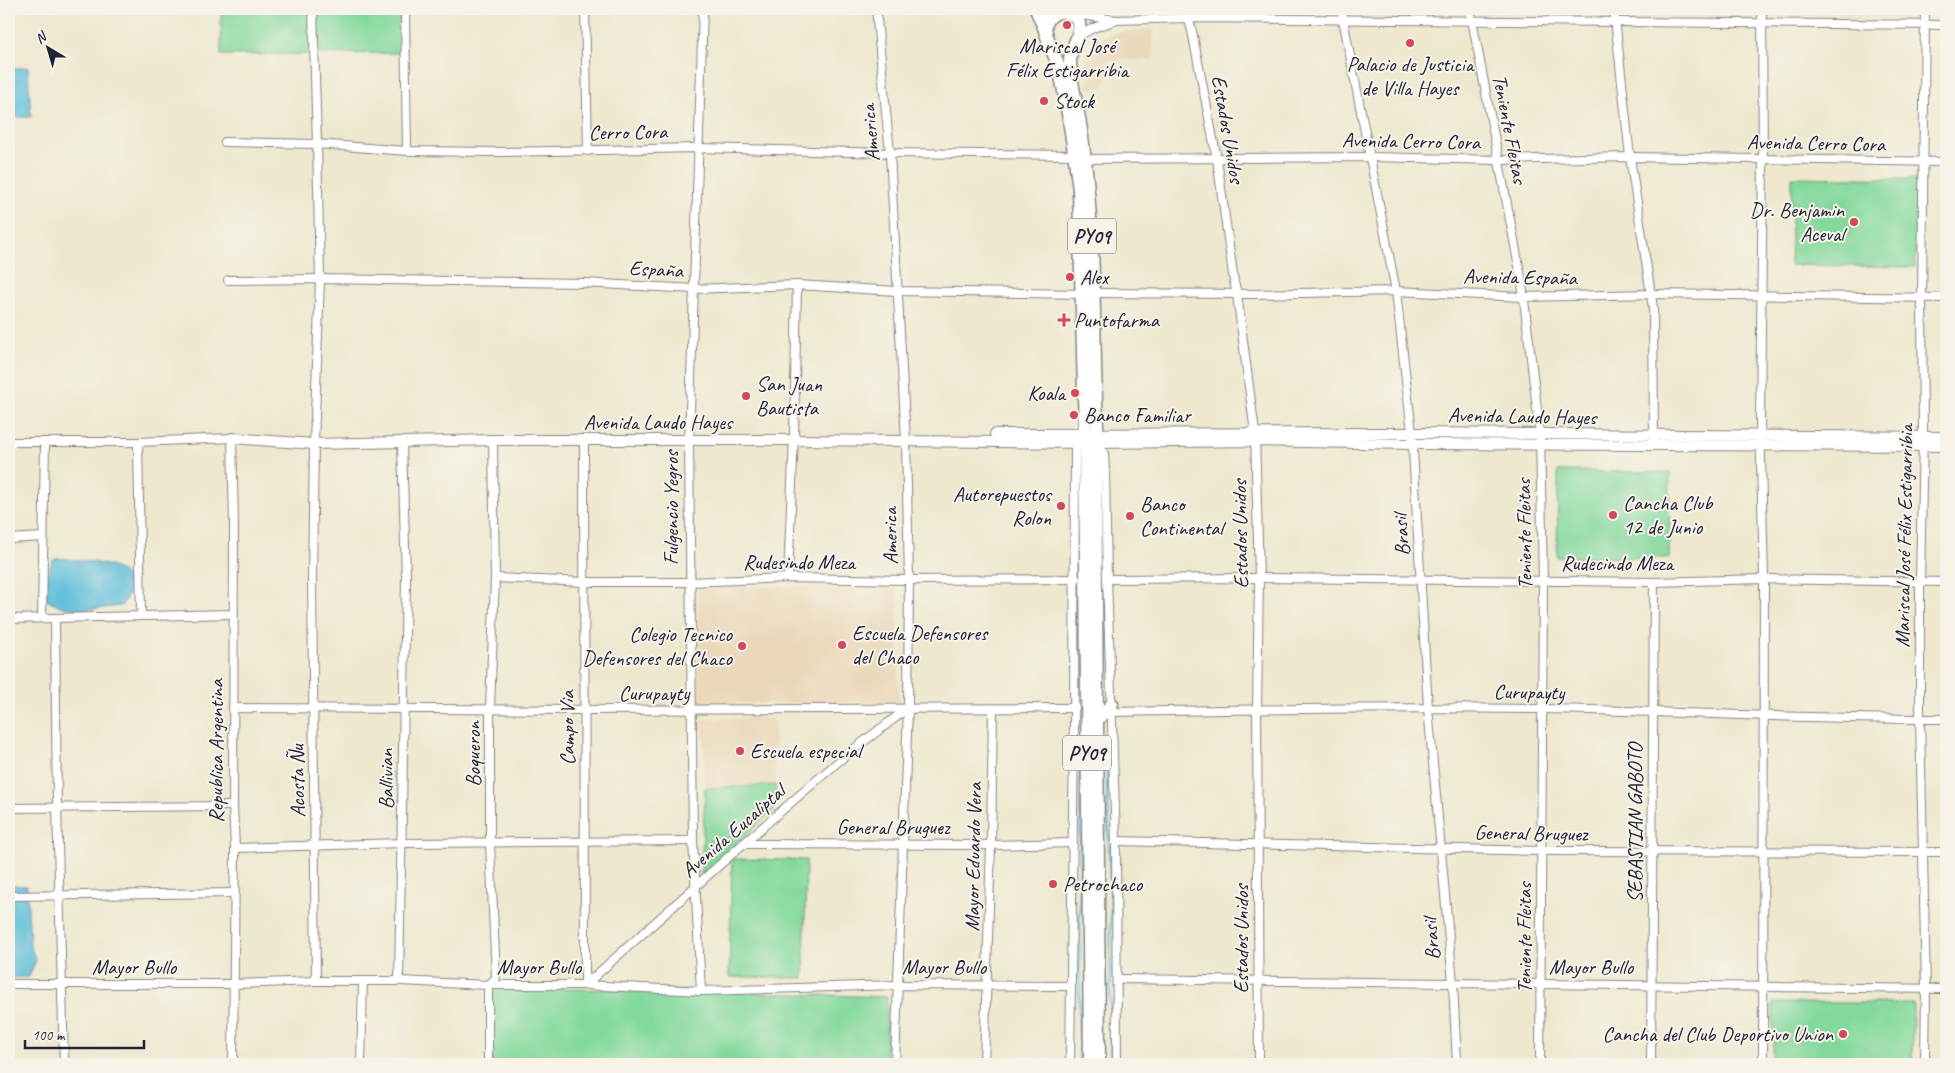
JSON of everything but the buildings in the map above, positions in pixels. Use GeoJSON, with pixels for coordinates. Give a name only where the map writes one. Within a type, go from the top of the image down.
{"type":"FeatureCollection","features":[{"type":"Feature","properties":{"kind":"highway","name":"PY09"},"geometry":{"type":"LineString","coordinates":[[1036,9],[1048,36],[1061,76],[1080,157]]}},
{"type":"Feature","properties":{"kind":"highway"},"geometry":{"type":"LineString","coordinates":[[1068,12],[1059,12],[1050,16],[1046,25],[1048,36],[1059,45],[1065,45],[1076,39]]}},
{"type":"Feature","properties":{"kind":"highway","name":"PY09"},"geometry":{"type":"LineString","coordinates":[[1068,12],[1079,22],[1080,28],[1070,60],[1080,157],[1079,190],[1088,293],[1090,1064]]}},
{"type":"Feature","properties":{"kind":"highway","name":"PY09"},"geometry":{"type":"LineString","coordinates":[[1088,439],[1095,465],[1096,721],[1099,831],[1099,1064]]}},
{"type":"Feature","properties":{"kind":"highway"},"geometry":{"type":"LineString","coordinates":[[1096,721],[1112,708]]}},
{"type":"Feature","properties":{"kind":"street"},"geometry":{"type":"LineString","coordinates":[[313,9],[320,279]]}},
{"type":"Feature","properties":{"kind":"street"},"geometry":{"type":"LineString","coordinates":[[405,9],[407,151]]}},
{"type":"Feature","properties":{"kind":"street"},"geometry":{"type":"LineString","coordinates":[[585,9],[588,151]]}},
{"type":"Feature","properties":{"kind":"street","name":"Fulgencio Yegros"},"geometry":{"type":"LineString","coordinates":[[701,990],[693,841],[689,439],[703,9]]}},
{"type":"Feature","properties":{"kind":"street","name":"America"},"geometry":{"type":"LineString","coordinates":[[876,9],[890,154],[905,438],[909,580],[908,708],[895,1064]]}},
{"type":"Feature","properties":{"kind":"street"},"geometry":{"type":"LineString","coordinates":[[1028,9],[1036,9]]}},
{"type":"Feature","properties":{"kind":"street","name":"Estados Unidos"},"geometry":{"type":"LineString","coordinates":[[1186,9],[1217,159],[1237,294],[1255,437],[1259,578],[1259,1064]]}},
{"type":"Feature","properties":{"kind":"street","name":"Brasil"},"geometry":{"type":"LineString","coordinates":[[1341,9],[1396,291],[1412,433],[1428,708],[1453,983],[1457,1064]]}},
{"type":"Feature","properties":{"kind":"street","name":"Teniente Fleitas"},"geometry":{"type":"LineString","coordinates":[[1470,9],[1522,283],[1540,440],[1543,581],[1540,1064]]}},
{"type":"Feature","properties":{"kind":"street"},"geometry":{"type":"LineString","coordinates":[[1614,9],[1630,157],[1653,308],[1654,440]]}},
{"type":"Feature","properties":{"kind":"street"},"geometry":{"type":"LineString","coordinates":[[1762,9],[1763,1064]]}},
{"type":"Feature","properties":{"kind":"street","name":"Mariscal José Félix Estigarribia"},"geometry":{"type":"LineString","coordinates":[[1925,9],[1922,299],[1923,442],[1920,582],[1920,719],[1926,989],[1925,1064]]}},
{"type":"Feature","properties":{"kind":"street"},"geometry":{"type":"LineString","coordinates":[[1068,12],[1116,20],[1188,18],[1472,22],[1946,24]]}},
{"type":"Feature","properties":{"kind":"street"},"geometry":{"type":"LineString","coordinates":[[1076,39],[1093,28],[1116,20]]}},
{"type":"Feature","properties":{"kind":"street","name":"Cerro Cora"},"geometry":{"type":"LineString","coordinates":[[224,142],[317,144],[407,151],[588,151],[698,148],[1080,157]]}},
{"type":"Feature","properties":{"kind":"street","name":"Avenida Cerro Cora"},"geometry":{"type":"LineString","coordinates":[[1080,157],[1217,159],[1371,157],[1498,160],[1630,157],[1946,162]]}},
{"type":"Feature","properties":{"kind":"street","name":"España"},"geometry":{"type":"LineString","coordinates":[[228,280],[320,279],[584,283],[695,289],[797,285],[897,291],[1088,293]]}},
{"type":"Feature","properties":{"kind":"street","name":"Acosta Ñu"},"geometry":{"type":"LineString","coordinates":[[316,981],[312,579],[314,444],[320,279]]}},
{"type":"Feature","properties":{"kind":"street"},"geometry":{"type":"LineString","coordinates":[[788,578],[794,438],[797,285]]}},
{"type":"Feature","properties":{"kind":"street","name":"Avenida España"},"geometry":{"type":"LineString","coordinates":[[1088,293],[1237,294],[1396,291],[1523,297],[1650,294],[1946,298]]}},
{"type":"Feature","properties":{"kind":"street","name":"Avenida Laudo Hayes"},"geometry":{"type":"LineString","coordinates":[[232,438],[314,444],[494,440],[584,441],[794,438],[1088,439],[1412,433],[1540,440]]}},
{"type":"Feature","properties":{"kind":"street","name":"Avenida Laudo Hayes"},"geometry":{"type":"LineString","coordinates":[[1255,437],[1412,444],[1540,440],[1761,440],[1923,442],[1946,446]]}},
{"type":"Feature","properties":{"kind":"street","name":"Avenida Laudo Hayes"},"geometry":{"type":"LineString","coordinates":[[1923,442],[1946,437]]}},
{"type":"Feature","properties":{"kind":"street"},"geometry":{"type":"LineString","coordinates":[[9,442],[138,442],[232,438]]}},
{"type":"Feature","properties":{"kind":"street","name":"Republica Argentina"},"geometry":{"type":"LineString","coordinates":[[232,438],[234,614],[233,806],[236,848],[233,1064]]}},
{"type":"Feature","properties":{"kind":"street"},"geometry":{"type":"LineString","coordinates":[[1088,439],[1104,454],[1105,471],[1116,841],[1117,1064]]}},
{"type":"Feature","properties":{"kind":"street"},"geometry":{"type":"LineString","coordinates":[[1070,1064],[1076,579],[1088,439]]}},
{"type":"Feature","properties":{"kind":"street","name":"Boqueron"},"geometry":{"type":"LineString","coordinates":[[488,1064],[488,984],[496,978],[490,843],[490,708],[495,578],[494,440]]}},
{"type":"Feature","properties":{"kind":"street","name":"Campo Via"},"geometry":{"type":"LineString","coordinates":[[584,441],[585,985]]}},
{"type":"Feature","properties":{"kind":"street"},"geometry":{"type":"LineString","coordinates":[[42,618],[45,442]]}},
{"type":"Feature","properties":{"kind":"street"},"geometry":{"type":"LineString","coordinates":[[138,442],[141,614]]}},
{"type":"Feature","properties":{"kind":"street","name":"Ballivian"},"geometry":{"type":"LineString","coordinates":[[400,981],[406,578],[402,442]]}},
{"type":"Feature","properties":{"kind":"street"},"geometry":{"type":"LineString","coordinates":[[9,539],[43,537]]}},
{"type":"Feature","properties":{"kind":"street","name":"Rudesindo Meza"},"geometry":{"type":"LineString","coordinates":[[495,578],[584,582],[689,582],[788,578],[909,580],[1076,579]]}},
{"type":"Feature","properties":{"kind":"street","name":"Rudecindo Meza"},"geometry":{"type":"LineString","coordinates":[[1107,579],[1259,578],[1654,582],[1764,579],[1946,582]]}},
{"type":"Feature","properties":{"kind":"street","name":"SEBASTIAN GABOTO"},"geometry":{"type":"LineString","coordinates":[[1650,1064],[1654,582]]}},
{"type":"Feature","properties":{"kind":"street"},"geometry":{"type":"LineString","coordinates":[[9,618],[141,614],[234,614]]}},
{"type":"Feature","properties":{"kind":"street"},"geometry":{"type":"LineString","coordinates":[[55,618],[57,807],[64,1064]]}},
{"type":"Feature","properties":{"kind":"street","name":"Curupayty"},"geometry":{"type":"LineString","coordinates":[[233,708],[692,710],[908,708],[993,710],[1075,708]]}},
{"type":"Feature","properties":{"kind":"street","name":"Avenida Eucaliptal"},"geometry":{"type":"LineString","coordinates":[[585,985],[647,928],[846,755],[908,708]]}},
{"type":"Feature","properties":{"kind":"street","name":"Curupayty"},"geometry":{"type":"LineString","coordinates":[[1112,708],[1542,709],[1764,717],[1946,719]]}},
{"type":"Feature","properties":{"kind":"street","name":"Mayor Eduardo Vera"},"geometry":{"type":"LineString","coordinates":[[984,1064],[988,984],[993,710]]}},
{"type":"Feature","properties":{"kind":"street"},"geometry":{"type":"LineString","coordinates":[[9,808],[233,806]]}},
{"type":"Feature","properties":{"kind":"street"},"geometry":{"type":"LineString","coordinates":[[236,848],[403,843],[693,841]]}},
{"type":"Feature","properties":{"kind":"street","name":"General Bruguez"},"geometry":{"type":"LineString","coordinates":[[1116,841],[1258,846],[1542,851],[1946,852]]}},
{"type":"Feature","properties":{"kind":"street","name":"General Bruguez"},"geometry":{"type":"LineString","coordinates":[[743,844],[991,845],[1073,843]]}},
{"type":"Feature","properties":{"kind":"street"},"geometry":{"type":"LineString","coordinates":[[9,896],[235,893]]}},
{"type":"Feature","properties":{"kind":"street","name":"Mayor Bullo"},"geometry":{"type":"LineString","coordinates":[[1117,979],[1946,989]]}},
{"type":"Feature","properties":{"kind":"street","name":"Mayor Bullo"},"geometry":{"type":"LineString","coordinates":[[9,984],[234,984],[316,981],[400,981],[585,985],[701,990],[988,984],[1070,986]]}},
{"type":"Feature","properties":{"kind":"street"},"geometry":{"type":"LineString","coordinates":[[360,1064],[363,981]]}},
{"type":"Feature","properties":{"kind":"shaded area"},"geometry":{"type":"Polygon","coordinates":[[[1153,29],[1153,60],[1106,60],[1105,87],[1087,89],[1088,52],[1093,43],[1111,33],[1153,29]]]}},
{"type":"Feature","properties":{"kind":"shaded area"},"geometry":{"type":"Polygon","coordinates":[[[786,586],[897,589],[899,702],[698,704],[697,589],[786,586]]]}},
{"type":"Feature","properties":{"kind":"shaded area","name":"Escuela especial"},"geometry":{"type":"Polygon","coordinates":[[[774,718],[776,783],[705,788],[703,719],[774,718]]]}},
{"type":"Feature","properties":{"kind":"green space"},"geometry":{"type":"Polygon","coordinates":[[[221,9],[405,9],[404,53],[221,55],[221,9]]]}},
{"type":"Feature","properties":{"kind":"green space","name":"Dr. Benjamin Aceval"},"geometry":{"type":"Polygon","coordinates":[[[1792,177],[1917,179],[1915,267],[1790,265],[1792,177]]]}},
{"type":"Feature","properties":{"kind":"green space","name":"Cancha Club 12 de Junio"},"geometry":{"type":"Polygon","coordinates":[[[1558,471],[1670,472],[1669,558],[1557,557],[1558,471]]]}},
{"type":"Feature","properties":{"kind":"green space"},"geometry":{"type":"Polygon","coordinates":[[[776,785],[774,810],[701,875],[705,788],[776,785]]]}},
{"type":"Feature","properties":{"kind":"green space"},"geometry":{"type":"Polygon","coordinates":[[[732,859],[806,860],[804,978],[729,977],[732,859]]]}},
{"type":"Feature","properties":{"kind":"green space"},"geometry":{"type":"Polygon","coordinates":[[[492,988],[701,991],[887,997],[886,1064],[492,1064],[492,988]]]}},
{"type":"Feature","properties":{"kind":"green space","name":"Cancha del Club Deportivo Union"},"geometry":{"type":"Polygon","coordinates":[[[1773,1003],[1913,1003],[1912,1064],[1773,1064],[1773,1003]]]}},
{"type":"Feature","properties":{"kind":"water"},"geometry":{"type":"Polygon","coordinates":[[[28,67],[31,117],[12,117],[11,69],[28,67]]]}},
{"type":"Feature","properties":{"kind":"water"},"geometry":{"type":"Polygon","coordinates":[[[58,558],[99,563],[123,573],[129,581],[129,592],[121,606],[91,609],[71,608],[52,603],[43,598],[47,575],[53,560],[58,558]]]}},
{"type":"Feature","properties":{"kind":"water"},"geometry":{"type":"Polygon","coordinates":[[[9,885],[27,886],[30,946],[36,960],[29,977],[9,978],[9,885]]]}},
{"type":"Feature","properties":{"kind":"waterway"},"geometry":{"type":"LineString","coordinates":[[1079,1064],[1081,738]]}},
{"type":"Feature","properties":{"kind":"waterway"},"geometry":{"type":"LineString","coordinates":[[1108,753],[1107,782],[1111,903],[1110,1064]]}},
{"type":"Feature","properties":{"kind":"place","name":"Mariscal José Félix Estigarribia"},"geometry":{"type":"Point","coordinates":[1067,25]}},
{"type":"Feature","properties":{"kind":"place","name":"Palacio de Justicia de Villa Hayes"},"geometry":{"type":"Point","coordinates":[1410,43]}},
{"type":"Feature","properties":{"kind":"place","name":"Stock"},"geometry":{"type":"Point","coordinates":[1044,101]}},
{"type":"Feature","properties":{"kind":"place","name":"Dr. Benjamin Aceval"},"geometry":{"type":"Point","coordinates":[1854,222]}},
{"type":"Feature","properties":{"kind":"place","name":"Alex"},"geometry":{"type":"Point","coordinates":[1070,277]}},
{"type":"Feature","properties":{"kind":"place","name":"Puntofarma"},"geometry":{"type":"Point","coordinates":[1064,320]}},
{"type":"Feature","properties":{"kind":"place","name":"Koala"},"geometry":{"type":"Point","coordinates":[1075,393]}},
{"type":"Feature","properties":{"kind":"place","name":"San Juan Bautista"},"geometry":{"type":"Point","coordinates":[746,396]}},
{"type":"Feature","properties":{"kind":"place","name":"Banco Familiar"},"geometry":{"type":"Point","coordinates":[1074,415]}},
{"type":"Feature","properties":{"kind":"place","name":"Autorepuestos Rolon"},"geometry":{"type":"Point","coordinates":[1061,506]}},
{"type":"Feature","properties":{"kind":"place","name":"Cancha Club 12 de Junio"},"geometry":{"type":"Point","coordinates":[1613,515]}},
{"type":"Feature","properties":{"kind":"place","name":"Banco Continental"},"geometry":{"type":"Point","coordinates":[1130,516]}},
{"type":"Feature","properties":{"kind":"place","name":"Escuela Defensores del Chaco"},"geometry":{"type":"Point","coordinates":[842,645]}},
{"type":"Feature","properties":{"kind":"place","name":"Colegio Tecnico Defensores del Chaco"},"geometry":{"type":"Point","coordinates":[742,646]}},
{"type":"Feature","properties":{"kind":"place","name":"Escuela especial"},"geometry":{"type":"Point","coordinates":[740,751]}},
{"type":"Feature","properties":{"kind":"place","name":"Petrochaco"},"geometry":{"type":"Point","coordinates":[1053,884]}},
{"type":"Feature","properties":{"kind":"place","name":"Cancha del Club Deportivo Union"},"geometry":{"type":"Point","coordinates":[1843,1034]}}]}
